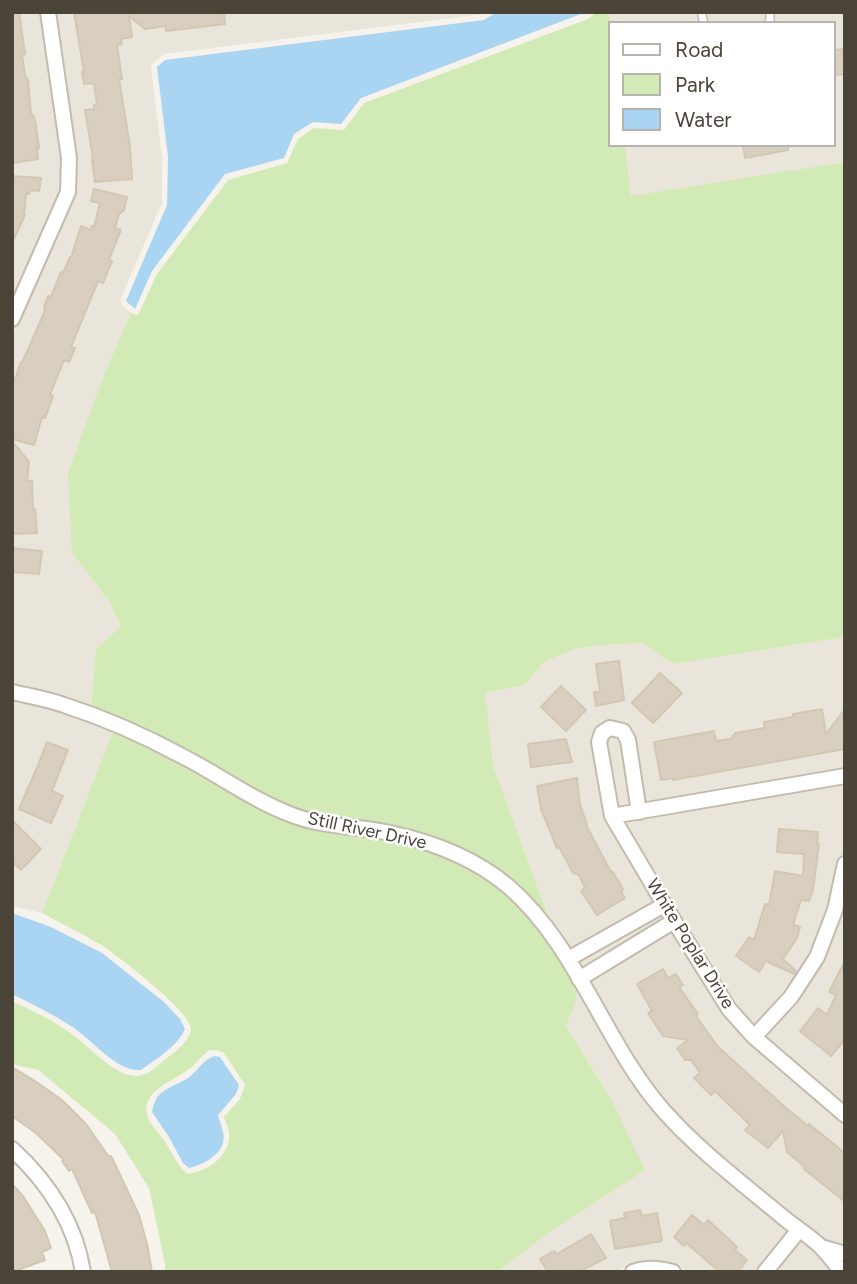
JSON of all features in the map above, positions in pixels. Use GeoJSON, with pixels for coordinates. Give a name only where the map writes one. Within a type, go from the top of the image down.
{"type":"FeatureCollection","features":[{"type":"Feature","properties":{"kind":"street"},"geometry":{"type":"LineString","coordinates":[[12,319],[68,192],[69,158],[48,12]]}},
{"type":"Feature","properties":{"kind":"street","name":"Still River Drive"},"geometry":{"type":"LineString","coordinates":[[12,692],[62,704],[128,729],[292,816],[327,825],[390,833],[442,848],[480,866],[510,888],[542,922],[568,959],[628,1063],[662,1108],[703,1150],[821,1247],[842,1272]]}},
{"type":"Feature","properties":{"kind":"street","name":"White Poplar Drive"},"geometry":{"type":"LineString","coordinates":[[639,811],[628,740],[623,731],[610,727],[602,733],[599,743],[612,816],[664,905],[730,1009],[754,1037],[845,1115]]}},
{"type":"Feature","properties":{"kind":"street"},"geometry":{"type":"LineString","coordinates":[[612,816],[845,777]]}},
{"type":"Feature","properties":{"kind":"street"},"geometry":{"type":"LineString","coordinates":[[754,1037],[791,997],[817,957],[835,910],[845,863]]}},
{"type":"Feature","properties":{"kind":"street"},"geometry":{"type":"LineString","coordinates":[[568,959],[664,905]]}},
{"type":"Feature","properties":{"kind":"street"},"geometry":{"type":"LineString","coordinates":[[579,979],[674,921]]}},
{"type":"Feature","properties":{"kind":"street"},"geometry":{"type":"LineString","coordinates":[[610,936],[621,953]]}},
{"type":"Feature","properties":{"kind":"street"},"geometry":{"type":"LineString","coordinates":[[12,1149],[31,1166],[64,1214],[73,1230],[83,1272]]}},
{"type":"Feature","properties":{"kind":"street"},"geometry":{"type":"LineString","coordinates":[[765,1272],[799,1230]]}},
{"type":"Feature","properties":{"kind":"street","name":"Still River Drive"},"geometry":{"type":"LineString","coordinates":[[821,1247],[845,1254]]}},
{"type":"Feature","properties":{"kind":"street"},"geometry":{"type":"LineString","coordinates":[[632,1272],[659,1268],[673,1272]]}},
{"type":"Feature","properties":{"kind":"shaded area"},"geometry":{"type":"Polygon","coordinates":[[[12,12],[42,12],[62,159],[61,190],[12,302],[12,12]]]}},
{"type":"Feature","properties":{"kind":"shaded area"},"geometry":{"type":"Polygon","coordinates":[[[55,12],[485,12],[164,54],[152,64],[162,157],[162,203],[121,298],[121,304],[131,313],[106,370],[72,553],[109,601],[121,626],[96,649],[91,707],[12,684],[12,336],[74,196],[55,12]]]}},
{"type":"Feature","properties":{"kind":"shaded area"},"geometry":{"type":"Polygon","coordinates":[[[609,12],[845,12],[845,162],[631,197],[625,147],[836,147],[836,21],[610,21],[609,12]]]}},
{"type":"Feature","properties":{"kind":"shaded area"},"geometry":{"type":"Polygon","coordinates":[[[845,637],[845,1246],[820,1237],[707,1144],[666,1103],[633,1058],[550,921],[493,765],[484,692],[524,686],[544,662],[575,649],[644,643],[673,664],[845,637]]]}},
{"type":"Feature","properties":{"kind":"shaded area"},"geometry":{"type":"Polygon","coordinates":[[[12,699],[61,711],[113,731],[42,913],[12,906],[12,699]]]}},
{"type":"Feature","properties":{"kind":"shaded area"},"geometry":{"type":"Polygon","coordinates":[[[571,978],[622,1067],[657,1114],[699,1155],[789,1231],[755,1272],[688,1272],[679,1266],[659,1261],[640,1261],[614,1272],[497,1272],[552,1230],[610,1097],[566,1026],[576,994],[571,978]]]}},
{"type":"Feature","properties":{"kind":"shaded area"},"geometry":{"type":"Polygon","coordinates":[[[800,1240],[817,1253],[833,1272],[774,1272],[800,1240]]]}},
{"type":"Feature","properties":{"kind":"green space"},"geometry":{"type":"Polygon","coordinates":[[[597,12],[609,12],[608,147],[625,147],[631,196],[845,162],[845,637],[673,664],[643,643],[575,649],[544,662],[524,686],[485,692],[493,765],[550,921],[535,902],[499,871],[458,847],[413,831],[339,819],[291,807],[172,742],[91,707],[96,649],[121,626],[109,601],[72,553],[68,473],[106,370],[131,313],[139,313],[157,274],[228,180],[287,163],[298,139],[314,128],[344,130],[364,103],[588,19],[597,12]]]}},
{"type":"Feature","properties":{"kind":"green space"},"geometry":{"type":"Polygon","coordinates":[[[113,731],[173,759],[247,802],[288,822],[325,831],[388,840],[437,854],[480,875],[499,889],[533,923],[561,962],[570,976],[576,995],[566,1026],[610,1097],[645,1170],[551,1231],[497,1272],[165,1272],[149,1188],[115,1134],[38,1070],[12,1064],[12,1001],[44,1016],[80,1040],[114,1068],[134,1076],[150,1072],[188,1039],[191,1030],[180,1011],[138,973],[95,942],[42,913],[113,731]],[[210,1050],[189,1070],[159,1088],[149,1099],[147,1106],[150,1122],[187,1174],[210,1166],[222,1156],[229,1141],[224,1117],[240,1099],[245,1085],[224,1053],[210,1050]]]}},
{"type":"Feature","properties":{"kind":"water"},"geometry":{"type":"Polygon","coordinates":[[[497,12],[586,12],[361,98],[341,124],[313,122],[294,134],[284,158],[225,174],[152,271],[135,309],[126,301],[167,205],[168,157],[157,67],[165,60],[484,20],[497,12]]]}},
{"type":"Feature","properties":{"kind":"water"},"geometry":{"type":"Polygon","coordinates":[[[12,913],[51,927],[102,953],[164,1002],[180,1019],[185,1029],[177,1041],[141,1070],[132,1069],[113,1060],[71,1026],[12,994],[12,913]]]}},
{"type":"Feature","properties":{"kind":"water"},"geometry":{"type":"Polygon","coordinates":[[[215,1056],[220,1057],[239,1085],[236,1094],[218,1115],[224,1139],[219,1151],[202,1164],[189,1168],[183,1163],[152,1112],[161,1093],[188,1078],[215,1056]]]}},
{"type":"Feature","properties":{"kind":"building"},"geometry":{"type":"Polygon","coordinates":[[[12,12],[19,12],[25,54],[22,55],[39,148],[38,159],[12,163],[12,12]]]}},
{"type":"Feature","properties":{"kind":"building"},"geometry":{"type":"Polygon","coordinates":[[[74,12],[224,12],[225,24],[166,31],[166,26],[145,29],[129,16],[132,37],[121,39],[122,44],[117,45],[132,179],[95,182],[85,110],[94,109],[97,104],[94,83],[84,84],[74,12]]]}},
{"type":"Feature","properties":{"kind":"building"},"geometry":{"type":"Polygon","coordinates":[[[845,49],[845,74],[836,75],[836,50],[845,49]]]}},
{"type":"Feature","properties":{"kind":"building"},"geometry":{"type":"Polygon","coordinates":[[[743,147],[788,147],[788,150],[745,158],[743,147]]]}},
{"type":"Feature","properties":{"kind":"building"},"geometry":{"type":"Polygon","coordinates":[[[12,176],[41,178],[39,191],[30,190],[29,194],[26,194],[25,215],[12,243],[12,176]]]}},
{"type":"Feature","properties":{"kind":"building"},"geometry":{"type":"Polygon","coordinates":[[[94,189],[127,197],[115,228],[121,230],[109,260],[112,261],[103,283],[98,281],[71,347],[75,348],[69,362],[64,360],[34,445],[12,439],[12,388],[44,313],[48,296],[51,297],[61,272],[63,273],[71,258],[81,226],[90,230],[94,227],[100,203],[91,201],[94,189]]]}},
{"type":"Feature","properties":{"kind":"building"},"geometry":{"type":"Polygon","coordinates":[[[12,441],[29,462],[27,481],[32,481],[37,533],[12,534],[12,441]]]}},
{"type":"Feature","properties":{"kind":"building"},"geometry":{"type":"Polygon","coordinates":[[[12,548],[42,551],[39,574],[12,572],[12,548]]]}},
{"type":"Feature","properties":{"kind":"building"},"geometry":{"type":"Polygon","coordinates":[[[619,661],[624,700],[596,706],[594,692],[600,692],[596,664],[619,661]]]}},
{"type":"Feature","properties":{"kind":"building"},"geometry":{"type":"Polygon","coordinates":[[[660,673],[682,693],[653,723],[632,703],[660,673]]]}},
{"type":"Feature","properties":{"kind":"building"},"geometry":{"type":"Polygon","coordinates":[[[561,686],[586,710],[566,731],[541,707],[561,686]]]}},
{"type":"Feature","properties":{"kind":"building"},"geometry":{"type":"Polygon","coordinates":[[[822,709],[826,734],[845,709],[845,749],[661,780],[654,742],[714,731],[716,741],[731,739],[735,733],[765,728],[764,722],[822,709]]]}},
{"type":"Feature","properties":{"kind":"building"},"geometry":{"type":"Polygon","coordinates":[[[566,739],[572,762],[531,767],[528,744],[566,739]]]}},
{"type":"Feature","properties":{"kind":"building"},"geometry":{"type":"Polygon","coordinates":[[[47,742],[68,750],[52,791],[63,796],[51,823],[19,809],[47,742]]]}},
{"type":"Feature","properties":{"kind":"building"},"geometry":{"type":"Polygon","coordinates":[[[577,778],[580,805],[586,825],[622,887],[621,892],[625,898],[597,915],[581,891],[585,888],[579,875],[573,873],[559,847],[557,848],[541,809],[537,786],[577,778]]]}},
{"type":"Feature","properties":{"kind":"building"},"geometry":{"type":"Polygon","coordinates":[[[12,820],[41,849],[21,870],[12,861],[12,820]]]}},
{"type":"Feature","properties":{"kind":"building"},"geometry":{"type":"Polygon","coordinates":[[[779,829],[818,832],[813,890],[809,901],[801,900],[793,925],[800,927],[797,938],[783,959],[796,971],[794,974],[766,961],[759,972],[736,956],[749,937],[754,940],[765,904],[769,905],[775,871],[803,876],[804,854],[777,852],[779,829]]]}},
{"type":"Feature","properties":{"kind":"building"},"geometry":{"type":"Polygon","coordinates":[[[845,961],[845,1039],[831,1056],[800,1031],[818,1008],[827,1015],[836,995],[829,992],[845,961]]]}},
{"type":"Feature","properties":{"kind":"building"},"geometry":{"type":"Polygon","coordinates":[[[663,969],[668,978],[676,974],[683,985],[679,987],[718,1047],[786,1108],[845,1153],[845,1202],[787,1152],[783,1131],[768,1148],[745,1130],[750,1125],[715,1091],[711,1095],[694,1078],[700,1073],[691,1060],[685,1060],[677,1048],[688,1040],[663,1036],[648,1013],[652,1011],[637,984],[663,969]]]}},
{"type":"Feature","properties":{"kind":"building"},"geometry":{"type":"Polygon","coordinates":[[[12,1067],[62,1100],[86,1124],[109,1157],[111,1156],[139,1215],[152,1272],[112,1272],[95,1212],[92,1213],[72,1169],[69,1171],[62,1161],[64,1160],[37,1134],[12,1116],[12,1067]]]}},
{"type":"Feature","properties":{"kind":"building"},"geometry":{"type":"Polygon","coordinates":[[[12,1184],[23,1196],[45,1231],[51,1248],[42,1252],[45,1260],[15,1271],[12,1263],[12,1184]]]}},
{"type":"Feature","properties":{"kind":"building"},"geometry":{"type":"Polygon","coordinates":[[[640,1210],[642,1216],[657,1213],[662,1241],[615,1249],[610,1221],[625,1218],[624,1213],[640,1210]]]}},
{"type":"Feature","properties":{"kind":"building"},"geometry":{"type":"Polygon","coordinates":[[[692,1215],[704,1225],[708,1220],[737,1247],[735,1250],[747,1260],[738,1272],[720,1272],[686,1243],[684,1246],[674,1237],[692,1215]]]}},
{"type":"Feature","properties":{"kind":"building"},"geometry":{"type":"Polygon","coordinates":[[[591,1234],[606,1258],[578,1272],[548,1272],[540,1259],[554,1251],[557,1254],[591,1234]]]}}]}
